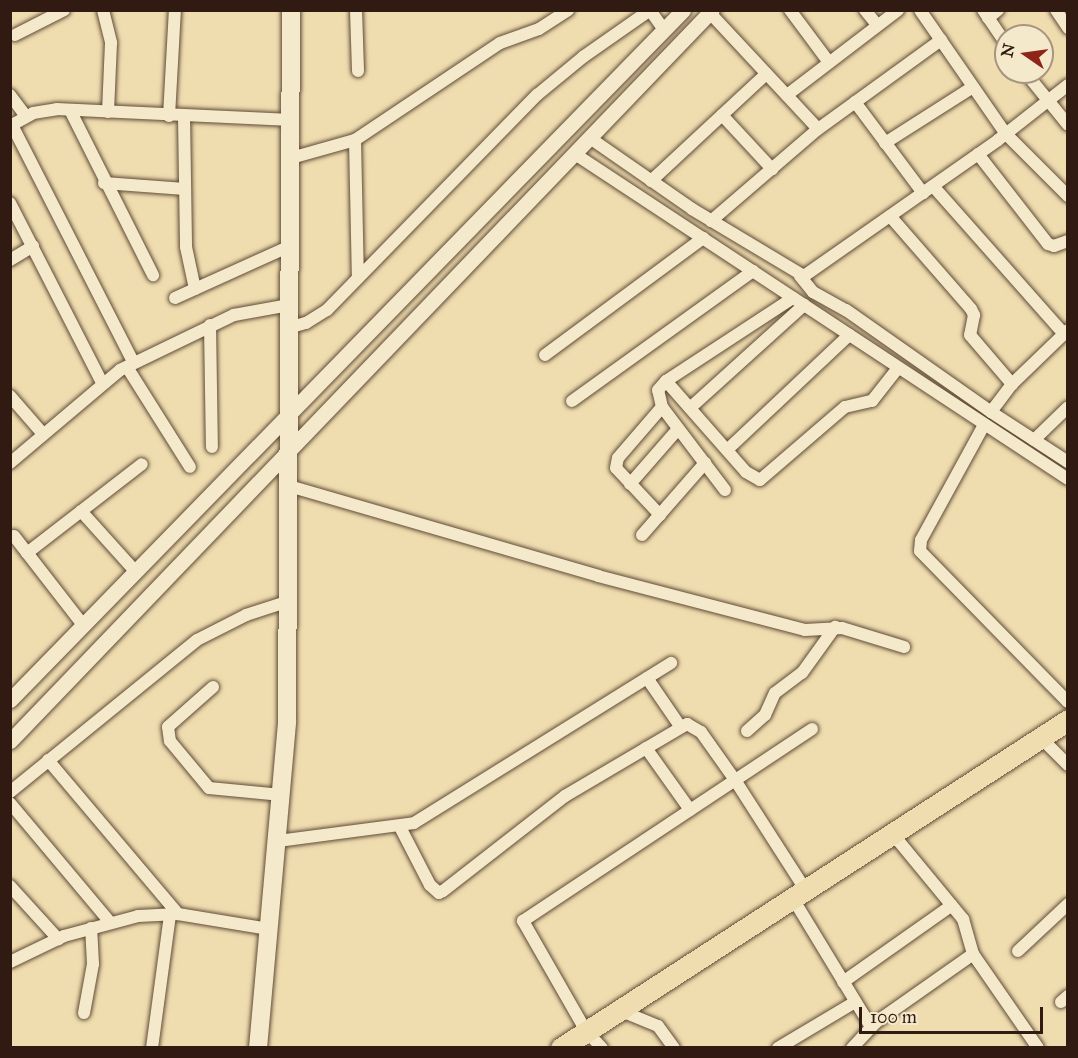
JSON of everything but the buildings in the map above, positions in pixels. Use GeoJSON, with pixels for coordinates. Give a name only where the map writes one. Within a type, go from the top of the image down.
{"type":"FeatureCollection","features":[{"type":"Feature","properties":{"kind":"highway"},"geometry":{"type":"LineString","coordinates":[[564,1047],[586,1030],[1068,720]]}},
{"type":"Feature","properties":{"kind":"main road"},"geometry":{"type":"LineString","coordinates":[[258,1047],[282,795],[289,601],[288,328],[291,10]]}},
{"type":"Feature","properties":{"kind":"street"},"geometry":{"type":"LineString","coordinates":[[15,35],[64,10]]}},
{"type":"Feature","properties":{"kind":"street"},"geometry":{"type":"LineString","coordinates":[[103,10],[111,43],[108,112]]}},
{"type":"Feature","properties":{"kind":"street"},"geometry":{"type":"LineString","coordinates":[[169,116],[175,10]]}},
{"type":"Feature","properties":{"kind":"street"},"geometry":{"type":"LineString","coordinates":[[288,328],[316,319],[537,95],[583,57],[650,10],[664,30]]}},
{"type":"Feature","properties":{"kind":"street"},"geometry":{"type":"LineString","coordinates":[[12,696],[288,418],[683,10]]}},
{"type":"Feature","properties":{"kind":"street"},"geometry":{"type":"LineString","coordinates":[[790,10],[828,61]]}},
{"type":"Feature","properties":{"kind":"street"},"geometry":{"type":"LineString","coordinates":[[865,10],[877,26]]}},
{"type":"Feature","properties":{"kind":"street"},"geometry":{"type":"LineString","coordinates":[[787,95],[828,61],[898,10]]}},
{"type":"Feature","properties":{"kind":"street"},"geometry":{"type":"LineString","coordinates":[[920,10],[1006,134],[1068,196]]}},
{"type":"Feature","properties":{"kind":"street"},"geometry":{"type":"LineString","coordinates":[[1056,10],[1068,28]]}},
{"type":"Feature","properties":{"kind":"street"},"geometry":{"type":"LineString","coordinates":[[358,71],[359,12]]}},
{"type":"Feature","properties":{"kind":"street"},"geometry":{"type":"LineString","coordinates":[[291,158],[355,140],[500,43],[539,29],[561,12]]}},
{"type":"Feature","properties":{"kind":"street"},"geometry":{"type":"LineString","coordinates":[[10,741],[711,12],[818,129]]}},
{"type":"Feature","properties":{"kind":"street"},"geometry":{"type":"LineString","coordinates":[[711,221],[818,129],[941,40]]}},
{"type":"Feature","properties":{"kind":"street"},"geometry":{"type":"LineString","coordinates":[[651,181],[766,74]]}},
{"type":"Feature","properties":{"kind":"street"},"geometry":{"type":"LineString","coordinates":[[1033,84],[1046,102],[1068,125]]}},
{"type":"Feature","properties":{"kind":"street"},"geometry":{"type":"LineString","coordinates":[[800,276],[809,275],[1006,134],[1068,85]]}},
{"type":"Feature","properties":{"kind":"street"},"geometry":{"type":"LineString","coordinates":[[885,142],[974,87]]}},
{"type":"Feature","properties":{"kind":"street"},"geometry":{"type":"LineString","coordinates":[[10,95],[26,116]]}},
{"type":"Feature","properties":{"kind":"street"},"geometry":{"type":"LineString","coordinates":[[855,102],[885,142],[928,189],[1066,332],[1012,384],[991,412]]}},
{"type":"Feature","properties":{"kind":"street"},"geometry":{"type":"LineString","coordinates":[[190,467],[130,365],[11,126],[26,116],[43,110],[291,120]]}},
{"type":"Feature","properties":{"kind":"street"},"geometry":{"type":"LineString","coordinates":[[70,110],[104,183],[153,275]]}},
{"type":"Feature","properties":{"kind":"street"},"geometry":{"type":"LineString","coordinates":[[722,115],[772,169]]}},
{"type":"Feature","properties":{"kind":"street"},"geometry":{"type":"LineString","coordinates":[[184,116],[187,258],[195,289]]}},
{"type":"Feature","properties":{"kind":"street"},"geometry":{"type":"LineString","coordinates":[[590,138],[711,221],[800,276],[813,292],[846,310],[991,412],[1068,462]]}},
{"type":"Feature","properties":{"kind":"street"},"geometry":{"type":"LineString","coordinates":[[355,140],[358,278]]}},
{"type":"Feature","properties":{"kind":"street"},"geometry":{"type":"LineString","coordinates":[[575,154],[1068,479]]}},
{"type":"Feature","properties":{"kind":"street"},"geometry":{"type":"LineString","coordinates":[[978,154],[1048,244],[1054,246],[1068,241]]}},
{"type":"Feature","properties":{"kind":"street"},"geometry":{"type":"LineString","coordinates":[[104,183],[185,189]]}},
{"type":"Feature","properties":{"kind":"street"},"geometry":{"type":"LineString","coordinates":[[10,203],[102,382]]}},
{"type":"Feature","properties":{"kind":"street"},"geometry":{"type":"LineString","coordinates":[[890,216],[971,309],[974,315],[969,327],[970,335],[1012,384]]}},
{"type":"Feature","properties":{"kind":"street"},"geometry":{"type":"LineString","coordinates":[[545,355],[703,238]]}},
{"type":"Feature","properties":{"kind":"street"},"geometry":{"type":"LineString","coordinates":[[10,260],[33,246]]}},
{"type":"Feature","properties":{"kind":"street"},"geometry":{"type":"LineString","coordinates":[[175,298],[290,246]]}},
{"type":"Feature","properties":{"kind":"street"},"geometry":{"type":"LineString","coordinates":[[572,401],[753,271]]}},
{"type":"Feature","properties":{"kind":"street"},"geometry":{"type":"LineString","coordinates":[[725,490],[662,407],[657,395],[666,381],[793,297]]}},
{"type":"Feature","properties":{"kind":"street"},"geometry":{"type":"LineString","coordinates":[[10,463],[102,382],[130,365],[234,315],[289,305]]}},
{"type":"Feature","properties":{"kind":"street"},"geometry":{"type":"LineString","coordinates":[[690,408],[804,305]]}},
{"type":"Feature","properties":{"kind":"street"},"geometry":{"type":"LineString","coordinates":[[210,325],[212,447]]}},
{"type":"Feature","properties":{"kind":"street"},"geometry":{"type":"LineString","coordinates":[[727,450],[849,335]]}},
{"type":"Feature","properties":{"kind":"street"},"geometry":{"type":"LineString","coordinates":[[666,381],[754,478],[765,478],[845,406],[872,400],[897,368]]}},
{"type":"Feature","properties":{"kind":"street"},"geometry":{"type":"LineString","coordinates":[[10,396],[43,434]]}},
{"type":"Feature","properties":{"kind":"street"},"geometry":{"type":"LineString","coordinates":[[660,516],[619,474],[616,463],[662,407]]}},
{"type":"Feature","properties":{"kind":"street"},"geometry":{"type":"LineString","coordinates":[[1034,440],[1068,407]]}},
{"type":"Feature","properties":{"kind":"street"},"geometry":{"type":"LineString","coordinates":[[984,425],[921,540],[920,551],[1068,702]]}},
{"type":"Feature","properties":{"kind":"street"},"geometry":{"type":"LineString","coordinates":[[630,484],[678,429]]}},
{"type":"Feature","properties":{"kind":"street"},"geometry":{"type":"LineString","coordinates":[[27,553],[142,464]]}},
{"type":"Feature","properties":{"kind":"street"},"geometry":{"type":"LineString","coordinates":[[642,536],[705,464]]}},
{"type":"Feature","properties":{"kind":"street"},"geometry":{"type":"LineString","coordinates":[[289,486],[515,554],[784,625],[806,630],[835,627],[904,647]]}},
{"type":"Feature","properties":{"kind":"street"},"geometry":{"type":"LineString","coordinates":[[81,511],[135,571]]}},
{"type":"Feature","properties":{"kind":"street"},"geometry":{"type":"LineString","coordinates":[[14,536],[83,625]]}},
{"type":"Feature","properties":{"kind":"street"},"geometry":{"type":"LineString","coordinates":[[10,792],[203,636],[246,615],[289,601]]}},
{"type":"Feature","properties":{"kind":"street"},"geometry":{"type":"LineString","coordinates":[[747,731],[765,715],[775,693],[802,673],[835,627]]}},
{"type":"Feature","properties":{"kind":"street"},"geometry":{"type":"LineString","coordinates":[[278,841],[400,827],[426,817],[671,663]]}},
{"type":"Feature","properties":{"kind":"street"},"geometry":{"type":"LineString","coordinates":[[647,678],[680,726]]}},
{"type":"Feature","properties":{"kind":"street"},"geometry":{"type":"LineString","coordinates":[[213,687],[168,727],[170,741],[209,788],[225,793],[282,795]]}},
{"type":"Feature","properties":{"kind":"street"},"geometry":{"type":"LineString","coordinates":[[400,827],[430,885],[439,893],[565,796],[680,726],[697,727],[735,780],[798,893],[843,982],[871,1027]]}},
{"type":"Feature","properties":{"kind":"street"},"geometry":{"type":"LineString","coordinates":[[602,1047],[586,1030],[523,921],[812,729]]}},
{"type":"Feature","properties":{"kind":"street"},"geometry":{"type":"LineString","coordinates":[[1040,737],[1068,765]]}},
{"type":"Feature","properties":{"kind":"street"},"geometry":{"type":"LineString","coordinates":[[646,747],[690,810]]}},
{"type":"Feature","properties":{"kind":"street"},"geometry":{"type":"LineString","coordinates":[[48,760],[174,914],[152,1047]]}},
{"type":"Feature","properties":{"kind":"street"},"geometry":{"type":"LineString","coordinates":[[10,803],[110,922]]}},
{"type":"Feature","properties":{"kind":"street"},"geometry":{"type":"LineString","coordinates":[[892,833],[967,927],[973,954],[1038,1047]]}},
{"type":"Feature","properties":{"kind":"street"},"geometry":{"type":"LineString","coordinates":[[10,886],[58,939]]}},
{"type":"Feature","properties":{"kind":"street"},"geometry":{"type":"LineString","coordinates":[[1018,951],[1068,904]]}},
{"type":"Feature","properties":{"kind":"street"},"geometry":{"type":"LineString","coordinates":[[843,982],[951,905]]}},
{"type":"Feature","properties":{"kind":"street"},"geometry":{"type":"LineString","coordinates":[[10,962],[58,939],[110,922],[174,914],[269,929]]}},
{"type":"Feature","properties":{"kind":"street"},"geometry":{"type":"LineString","coordinates":[[84,1013],[93,964],[91,928]]}},
{"type":"Feature","properties":{"kind":"street"},"geometry":{"type":"LineString","coordinates":[[852,1047],[871,1027],[973,954]]}},
{"type":"Feature","properties":{"kind":"street"},"geometry":{"type":"LineString","coordinates":[[778,1047],[855,1002]]}},
{"type":"Feature","properties":{"kind":"street"},"geometry":{"type":"LineString","coordinates":[[619,1010],[658,1026],[674,1047]]}}]}
